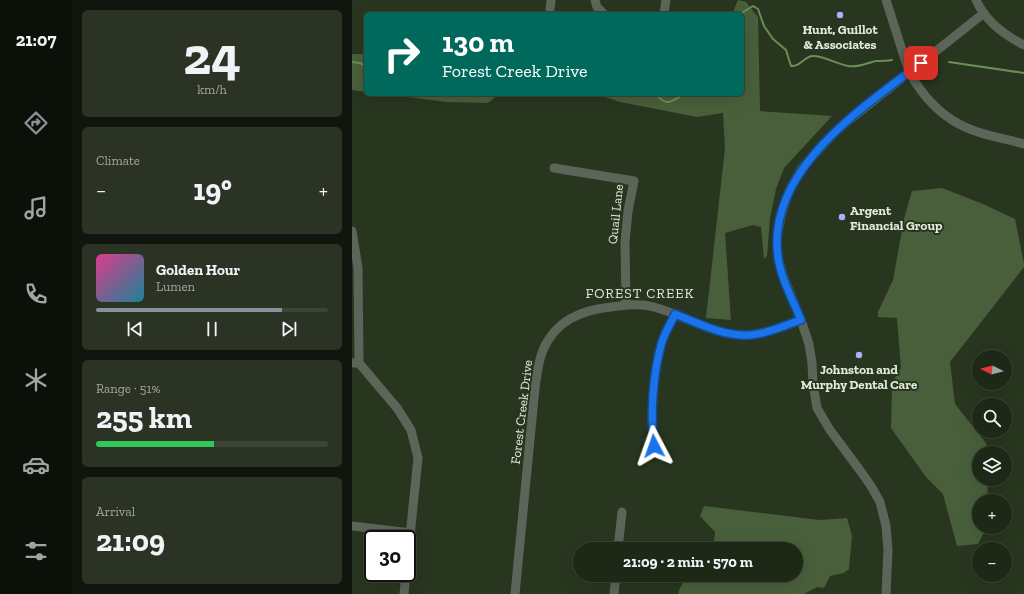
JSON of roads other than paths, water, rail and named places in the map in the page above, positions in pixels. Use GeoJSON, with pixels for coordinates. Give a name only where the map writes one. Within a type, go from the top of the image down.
{"type":"FeatureCollection","features":[{"type":"Feature","properties":{"kind":"street"},"geometry":{"type":"LineString","coordinates":[[595,0],[597,7],[602,12]]}},
{"type":"Feature","properties":{"kind":"street"},"geometry":{"type":"LineString","coordinates":[[664,12],[666,0]]}},
{"type":"Feature","properties":{"kind":"street"},"geometry":{"type":"LineString","coordinates":[[886,0],[909,72],[932,103],[945,115],[960,125],[1024,144]]}},
{"type":"Feature","properties":{"kind":"street"},"geometry":{"type":"LineString","coordinates":[[976,0],[984,13],[1007,36],[1024,45]]}},
{"type":"Feature","properties":{"kind":"street"},"geometry":{"type":"LineString","coordinates":[[886,594],[888,550],[886,526],[880,502],[859,468],[830,430],[817,408],[809,344],[778,258],[778,231],[789,191],[802,168],[838,129],[984,13]]}},
{"type":"Feature","properties":{"kind":"street","name":"Quail Lane"},"geometry":{"type":"LineString","coordinates":[[554,168],[634,181],[626,226],[626,305]]}},
{"type":"Feature","properties":{"kind":"street"},"geometry":{"type":"LineString","coordinates":[[352,231],[358,268],[356,363],[397,408],[411,430],[418,458],[410,530]]}},
{"type":"Feature","properties":{"kind":"street","name":"Forest Creek Drive"},"geometry":{"type":"LineString","coordinates":[[515,594],[535,388],[539,364],[546,344],[554,332],[568,319],[589,311],[626,305],[652,306],[712,329],[740,335],[765,332],[801,320]]}},
{"type":"Feature","properties":{"kind":"street"},"geometry":{"type":"LineString","coordinates":[[654,446],[653,416],[657,367],[662,341],[675,314]]}},
{"type":"Feature","properties":{"kind":"street"},"geometry":{"type":"LineString","coordinates":[[619,542],[622,512]]}},
{"type":"Feature","properties":{"kind":"street"},"geometry":{"type":"LineString","coordinates":[[352,526],[385,530]]}},
{"type":"Feature","properties":{"kind":"street"},"geometry":{"type":"LineString","coordinates":[[404,594],[405,582]]}},
{"type":"Feature","properties":{"kind":"street"},"geometry":{"type":"LineString","coordinates":[[614,594],[615,582]]}},
{"type":"Feature","properties":{"kind":"waterway"},"geometry":{"type":"LineString","coordinates":[[743,12],[753,6],[758,9],[764,26],[773,39],[786,50],[791,66],[797,65],[810,56],[822,57],[844,65],[852,66],[859,66],[876,61],[892,60]]}},
{"type":"Feature","properties":{"kind":"waterway"},"geometry":{"type":"LineString","coordinates":[[352,62],[364,65]]}},
{"type":"Feature","properties":{"kind":"waterway"},"geometry":{"type":"LineString","coordinates":[[949,62],[1024,73]]}},
{"type":"Feature","properties":{"kind":"waterway"},"geometry":{"type":"LineString","coordinates":[[658,96],[663,101],[667,102],[673,101],[681,96]]}},
{"type":"Feature","properties":{"kind":"place","name":"Hunt, Guillot & Associates"},"geometry":{"type":"Point","coordinates":[840,15]}},
{"type":"Feature","properties":{"kind":"place","name":"Argent Financial Group"},"geometry":{"type":"Point","coordinates":[842,217]}},
{"type":"Feature","properties":{"kind":"place","name":"Johnston and Murphy Dental Care"},"geometry":{"type":"Point","coordinates":[859,355]}},
{"type":"Feature","properties":{"kind":"district","name":"FOREST CREEK"},"geometry":{"type":"Point","coordinates":[640,293]}}]}
